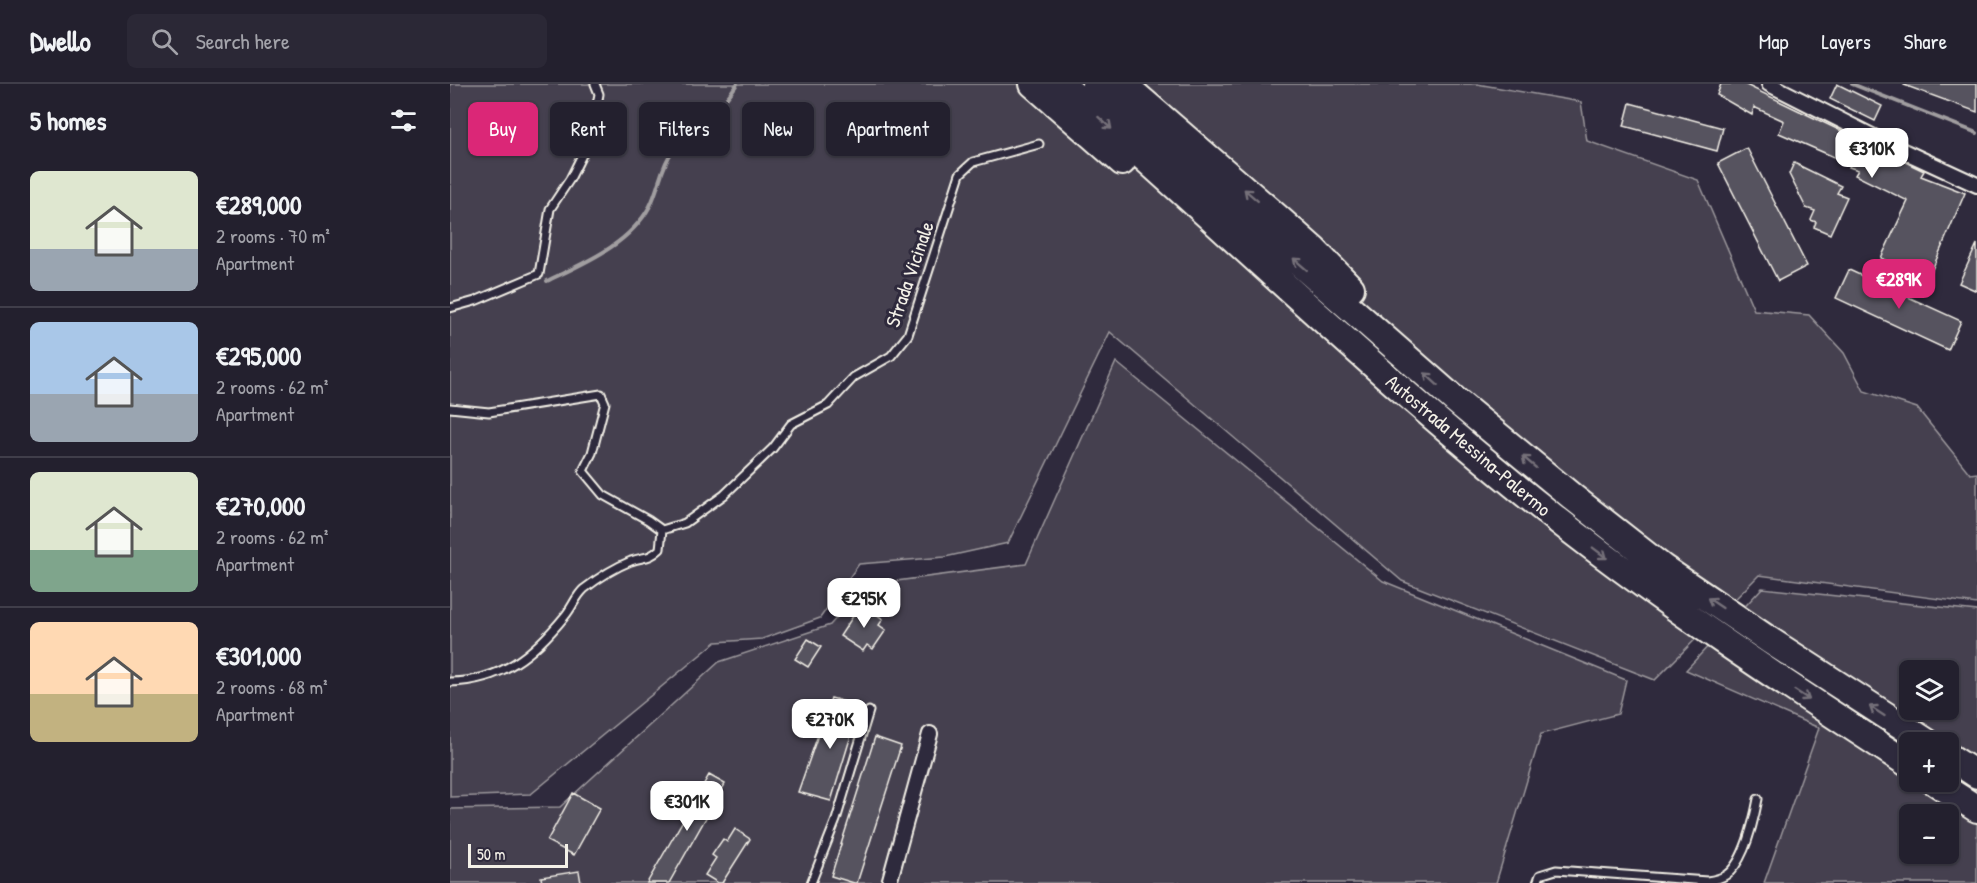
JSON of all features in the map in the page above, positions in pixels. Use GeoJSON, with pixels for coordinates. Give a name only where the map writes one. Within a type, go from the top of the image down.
{"type":"FeatureCollection","features":[{"type":"Feature","properties":{"kind":"highway"},"geometry":{"type":"LineString","coordinates":[[1033,84],[1322,337],[1390,378]]}},
{"type":"Feature","properties":{"kind":"highway","name":"Autostrada Messina-Palermo"},"geometry":{"type":"LineString","coordinates":[[1061,84],[1178,173],[1408,358],[1575,499],[1663,568],[1912,732]]}},
{"type":"Feature","properties":{"kind":"highway","name":"Autostrada Messina-Palermo"},"geometry":{"type":"LineString","coordinates":[[1095,84],[1178,173],[1390,378],[1435,418],[1554,517],[1650,591],[1899,758]]}},
{"type":"Feature","properties":{"kind":"highway"},"geometry":{"type":"LineString","coordinates":[[1123,84],[1314,250],[1387,329],[1408,358]]}},
{"type":"Feature","properties":{"kind":"highway"},"geometry":{"type":"LineString","coordinates":[[1959,763],[1977,775]]}},
{"type":"Feature","properties":{"kind":"highway"},"geometry":{"type":"LineString","coordinates":[[1951,792],[1977,809]]}},
{"type":"Feature","properties":{"kind":"street"},"geometry":{"type":"LineString","coordinates":[[1769,84],[1886,143],[1977,185]]}},
{"type":"Feature","properties":{"kind":"street"},"geometry":{"type":"LineString","coordinates":[[890,883],[930,734]]}},
{"type":"Feature","properties":{"kind":"lane"},"geometry":{"type":"LineString","coordinates":[[450,308],[475,301],[538,274],[550,209],[570,179],[591,137],[599,94],[595,84]]}},
{"type":"Feature","properties":{"kind":"lane","name":"Strada Vicinale"},"geometry":{"type":"LineString","coordinates":[[662,530],[685,523],[724,495],[773,448],[791,424],[828,405],[854,377],[891,356],[908,335],[960,174],[973,162],[1039,144]]}},
{"type":"Feature","properties":{"kind":"lane"},"geometry":{"type":"LineString","coordinates":[[450,408],[489,412],[601,394],[605,403],[592,453],[583,471],[603,495],[662,530],[660,549],[651,557],[623,565],[582,591],[569,611],[543,642],[519,662],[469,681],[450,682]]}},
{"type":"Feature","properties":{"kind":"lane"},"geometry":{"type":"LineString","coordinates":[[811,883],[836,820],[869,711]]}},
{"type":"Feature","properties":{"kind":"lane"},"geometry":{"type":"LineString","coordinates":[[1537,883],[1540,875],[1556,870],[1707,881],[1717,879],[1727,874],[1740,856],[1758,799]]}},
{"type":"Feature","properties":{"kind":"shaded area"},"geometry":{"type":"Polygon","coordinates":[[[450,84],[1477,84],[1581,102],[1587,141],[1698,180],[1754,310],[1809,315],[1844,353],[1864,391],[1917,408],[1970,474],[1977,473],[1977,604],[1759,575],[1655,680],[1402,581],[1110,332],[1008,543],[945,557],[859,564],[820,618],[762,639],[716,642],[531,794],[450,797],[450,84]]]}},
{"type":"Feature","properties":{"kind":"shaded area"},"geometry":{"type":"Polygon","coordinates":[[[1116,362],[1383,581],[1626,680],[1618,714],[1541,734],[1496,883],[450,883],[450,809],[560,807],[719,662],[830,625],[866,585],[1026,564],[1116,362]]]}},
{"type":"Feature","properties":{"kind":"shaded area"},"geometry":{"type":"Polygon","coordinates":[[[1762,588],[1977,611],[1977,883],[1764,883],[1819,728],[1686,670],[1762,588]]]}},
{"type":"Feature","properties":{"kind":"building"},"geometry":{"type":"Polygon","coordinates":[[[1721,84],[1744,84],[1924,171],[1921,176],[1965,193],[1928,279],[1881,258],[1908,201],[1855,175],[1858,170],[1849,167],[1850,164],[1779,133],[1784,121],[1754,107],[1752,115],[1717,95],[1721,84]]]}},
{"type":"Feature","properties":{"kind":"building"},"geometry":{"type":"Polygon","coordinates":[[[1837,84],[1882,106],[1875,121],[1830,99],[1837,84]]]}},
{"type":"Feature","properties":{"kind":"building"},"geometry":{"type":"Polygon","coordinates":[[[1977,84],[1977,112],[1904,85],[1977,84]]]}},
{"type":"Feature","properties":{"kind":"building"},"geometry":{"type":"Polygon","coordinates":[[[1630,103],[1723,128],[1717,151],[1624,126],[1630,103]]]}},
{"type":"Feature","properties":{"kind":"building"},"geometry":{"type":"Polygon","coordinates":[[[1747,148],[1807,266],[1778,281],[1718,163],[1747,148]]]}},
{"type":"Feature","properties":{"kind":"building"},"geometry":{"type":"Polygon","coordinates":[[[1794,163],[1841,186],[1837,193],[1847,197],[1830,234],[1814,227],[1816,222],[1811,220],[1815,211],[1806,208],[1789,174],[1794,163]]]}},
{"type":"Feature","properties":{"kind":"building"},"geometry":{"type":"Polygon","coordinates":[[[1977,244],[1977,291],[1959,283],[1977,244]]]}},
{"type":"Feature","properties":{"kind":"building"},"geometry":{"type":"Polygon","coordinates":[[[1849,270],[1961,321],[1948,350],[1836,298],[1849,270]]]}},
{"type":"Feature","properties":{"kind":"building"},"geometry":{"type":"Polygon","coordinates":[[[861,604],[883,619],[879,625],[886,630],[873,649],[867,645],[863,651],[840,636],[861,604]]]}},
{"type":"Feature","properties":{"kind":"building"},"geometry":{"type":"Polygon","coordinates":[[[808,639],[821,647],[808,667],[795,659],[808,639]]]}},
{"type":"Feature","properties":{"kind":"building"},"geometry":{"type":"Polygon","coordinates":[[[831,698],[860,706],[831,801],[798,792],[831,698]]]}},
{"type":"Feature","properties":{"kind":"building"},"geometry":{"type":"Polygon","coordinates":[[[875,737],[901,746],[857,883],[854,883],[831,876],[875,737]]]}},
{"type":"Feature","properties":{"kind":"building"},"geometry":{"type":"Polygon","coordinates":[[[709,775],[725,784],[669,883],[647,883],[709,775]]]}},
{"type":"Feature","properties":{"kind":"building"},"geometry":{"type":"Polygon","coordinates":[[[573,793],[600,808],[574,855],[547,841],[573,793]]]}},
{"type":"Feature","properties":{"kind":"building"},"geometry":{"type":"Polygon","coordinates":[[[735,829],[750,839],[722,883],[718,883],[705,875],[716,858],[712,855],[723,839],[727,842],[735,829]]]}},
{"type":"Feature","properties":{"kind":"building"},"geometry":{"type":"Polygon","coordinates":[[[579,871],[581,883],[542,883],[541,877],[579,871]]]}},
{"type":"Feature","properties":{"kind":"waterway"},"geometry":{"type":"LineString","coordinates":[[547,281],[605,251],[630,232],[650,206],[673,150],[708,118],[737,84]]}},
{"type":"Feature","properties":{"kind":"waterway"},"geometry":{"type":"LineString","coordinates":[[1852,84],[1977,133]]}}]}
